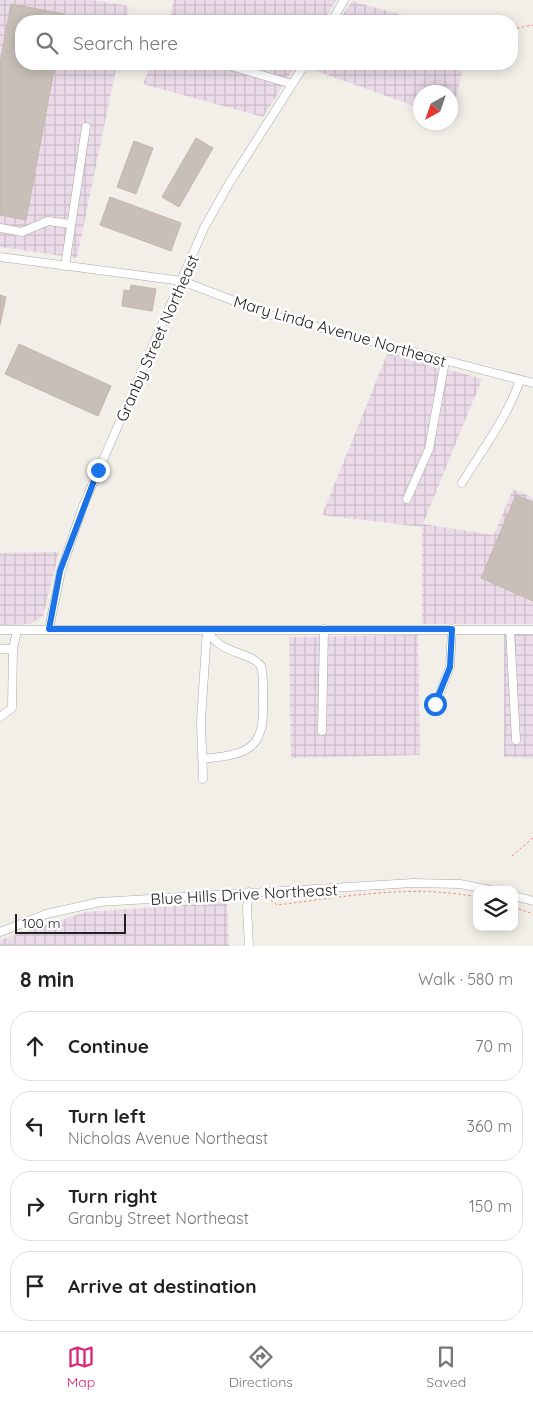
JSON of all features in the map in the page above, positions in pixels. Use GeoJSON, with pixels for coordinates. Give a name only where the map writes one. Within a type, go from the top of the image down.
{"type":"FeatureCollection","features":[{"type":"Feature","properties":{"kind":"street"},"geometry":{"type":"LineString","coordinates":[[335,15],[344,0]]}},
{"type":"Feature","properties":{"kind":"street"},"geometry":{"type":"LineString","coordinates":[[244,70],[292,84]]}},
{"type":"Feature","properties":{"kind":"street","name":"Granby Street Northeast"},"geometry":{"type":"LineString","coordinates":[[49,629],[60,571],[83,506],[216,204],[301,70]]}},
{"type":"Feature","properties":{"kind":"street"},"geometry":{"type":"LineString","coordinates":[[65,266],[86,127]]}},
{"type":"Feature","properties":{"kind":"street"},"geometry":{"type":"LineString","coordinates":[[0,228],[22,232],[48,221],[70,224]]}},
{"type":"Feature","properties":{"kind":"street","name":"Mary Linda Avenue Northeast"},"geometry":{"type":"LineString","coordinates":[[0,257],[182,281],[271,315],[533,383]]}},
{"type":"Feature","properties":{"kind":"street"},"geometry":{"type":"LineString","coordinates":[[407,499],[428,448],[445,360]]}},
{"type":"Feature","properties":{"kind":"street"},"geometry":{"type":"LineString","coordinates":[[462,483],[489,436],[507,412],[520,380]]}},
{"type":"Feature","properties":{"kind":"street"},"geometry":{"type":"LineString","coordinates":[[322,731],[324,628]]}},
{"type":"Feature","properties":{"kind":"street"},"geometry":{"type":"LineString","coordinates":[[0,630],[324,628],[533,630]]}},
{"type":"Feature","properties":{"kind":"street"},"geometry":{"type":"LineString","coordinates":[[433,711],[450,667],[452,629]]}},
{"type":"Feature","properties":{"kind":"street"},"geometry":{"type":"LineString","coordinates":[[0,717],[12,708],[13,649],[17,630]]}},
{"type":"Feature","properties":{"kind":"street"},"geometry":{"type":"LineString","coordinates":[[203,759],[239,754],[252,748],[261,732],[264,712],[261,666],[254,659],[232,652],[220,644],[207,630]]}},
{"type":"Feature","properties":{"kind":"street"},"geometry":{"type":"LineString","coordinates":[[203,779],[202,721],[207,630]]}},
{"type":"Feature","properties":{"kind":"street"},"geometry":{"type":"LineString","coordinates":[[510,630],[516,740]]}},
{"type":"Feature","properties":{"kind":"street"},"geometry":{"type":"LineString","coordinates":[[0,650],[13,649]]}},
{"type":"Feature","properties":{"kind":"street","name":"Blue Hills Drive Northeast"},"geometry":{"type":"LineString","coordinates":[[0,932],[46,914],[94,903],[249,892],[435,883],[473,887]]}},
{"type":"Feature","properties":{"kind":"street"},"geometry":{"type":"LineString","coordinates":[[249,892],[247,908],[249,946]]}},
{"type":"Feature","properties":{"kind":"street"},"geometry":{"type":"LineString","coordinates":[[518,897],[533,901]]}},
{"type":"Feature","properties":{"kind":"path"},"geometry":{"type":"LineString","coordinates":[[518,28],[533,25]]}},
{"type":"Feature","properties":{"kind":"path"},"geometry":{"type":"LineString","coordinates":[[512,856],[533,838]]}},
{"type":"Feature","properties":{"kind":"path"},"geometry":{"type":"LineString","coordinates":[[264,892],[276,905],[383,893],[427,892],[473,897]]}},
{"type":"Feature","properties":{"kind":"path"},"geometry":{"type":"LineString","coordinates":[[518,908],[533,914]]}},
{"type":"Feature","properties":{"kind":"shaded area"},"geometry":{"type":"Polygon","coordinates":[[[0,0],[91,0],[129,6],[127,15],[15,15],[15,70],[116,70],[77,258],[0,247],[0,0]]]}},
{"type":"Feature","properties":{"kind":"shaded area"},"geometry":{"type":"Polygon","coordinates":[[[174,0],[336,0],[327,15],[170,15],[174,0]]]}},
{"type":"Feature","properties":{"kind":"shaded area"},"geometry":{"type":"Polygon","coordinates":[[[352,1],[402,15],[343,15],[352,1]]]}},
{"type":"Feature","properties":{"kind":"shaded area"},"geometry":{"type":"Polygon","coordinates":[[[149,70],[293,70],[263,117],[143,84],[149,70]]]}},
{"type":"Feature","properties":{"kind":"shaded area"},"geometry":{"type":"Polygon","coordinates":[[[314,70],[463,70],[458,89],[458,85],[413,85],[413,105],[314,70]]]}},
{"type":"Feature","properties":{"kind":"shaded area"},"geometry":{"type":"Polygon","coordinates":[[[388,352],[482,379],[423,524],[494,535],[513,489],[533,498],[533,624],[422,624],[422,527],[322,515],[388,352]]]}},
{"type":"Feature","properties":{"kind":"shaded area"},"geometry":{"type":"Polygon","coordinates":[[[59,552],[43,616],[30,624],[0,625],[0,553],[59,552]]]}},
{"type":"Feature","properties":{"kind":"shaded area"},"geometry":{"type":"Polygon","coordinates":[[[504,634],[533,635],[533,758],[504,757],[504,634]]]}},
{"type":"Feature","properties":{"kind":"shaded area"},"geometry":{"type":"Polygon","coordinates":[[[418,635],[420,755],[291,758],[289,637],[418,635]]]}},
{"type":"Feature","properties":{"kind":"shaded area"},"geometry":{"type":"Polygon","coordinates":[[[227,902],[229,946],[0,946],[0,940],[86,912],[227,902]]]}},
{"type":"Feature","properties":{"kind":"building"},"geometry":{"type":"Polygon","coordinates":[[[11,4],[64,14],[15,15],[15,70],[54,70],[26,220],[0,215],[0,63],[11,4]]]}},
{"type":"Feature","properties":{"kind":"building"},"geometry":{"type":"Polygon","coordinates":[[[196,138],[213,148],[179,207],[162,197],[196,138]]]}},
{"type":"Feature","properties":{"kind":"building"},"geometry":{"type":"Polygon","coordinates":[[[134,141],[153,148],[136,194],[117,187],[134,141]]]}},
{"type":"Feature","properties":{"kind":"building"},"geometry":{"type":"Polygon","coordinates":[[[110,197],[181,223],[171,251],[100,225],[110,197]]]}},
{"type":"Feature","properties":{"kind":"building"},"geometry":{"type":"Polygon","coordinates":[[[131,285],[156,289],[152,311],[122,306],[124,290],[130,291],[131,285]]]}},
{"type":"Feature","properties":{"kind":"building"},"geometry":{"type":"Polygon","coordinates":[[[0,295],[6,297],[0,325],[0,295]]]}},
{"type":"Feature","properties":{"kind":"building"},"geometry":{"type":"Polygon","coordinates":[[[19,344],[111,386],[98,416],[5,374],[19,344]]]}},
{"type":"Feature","properties":{"kind":"building"},"geometry":{"type":"Polygon","coordinates":[[[516,495],[533,502],[533,601],[481,578],[516,495]]]}},
{"type":"Feature","properties":{"kind":"route"},"geometry":{"type":"LineString","coordinates":[[98,470],[60,571],[49,629],[452,629],[453,652],[450,667],[435,704]]}}]}
